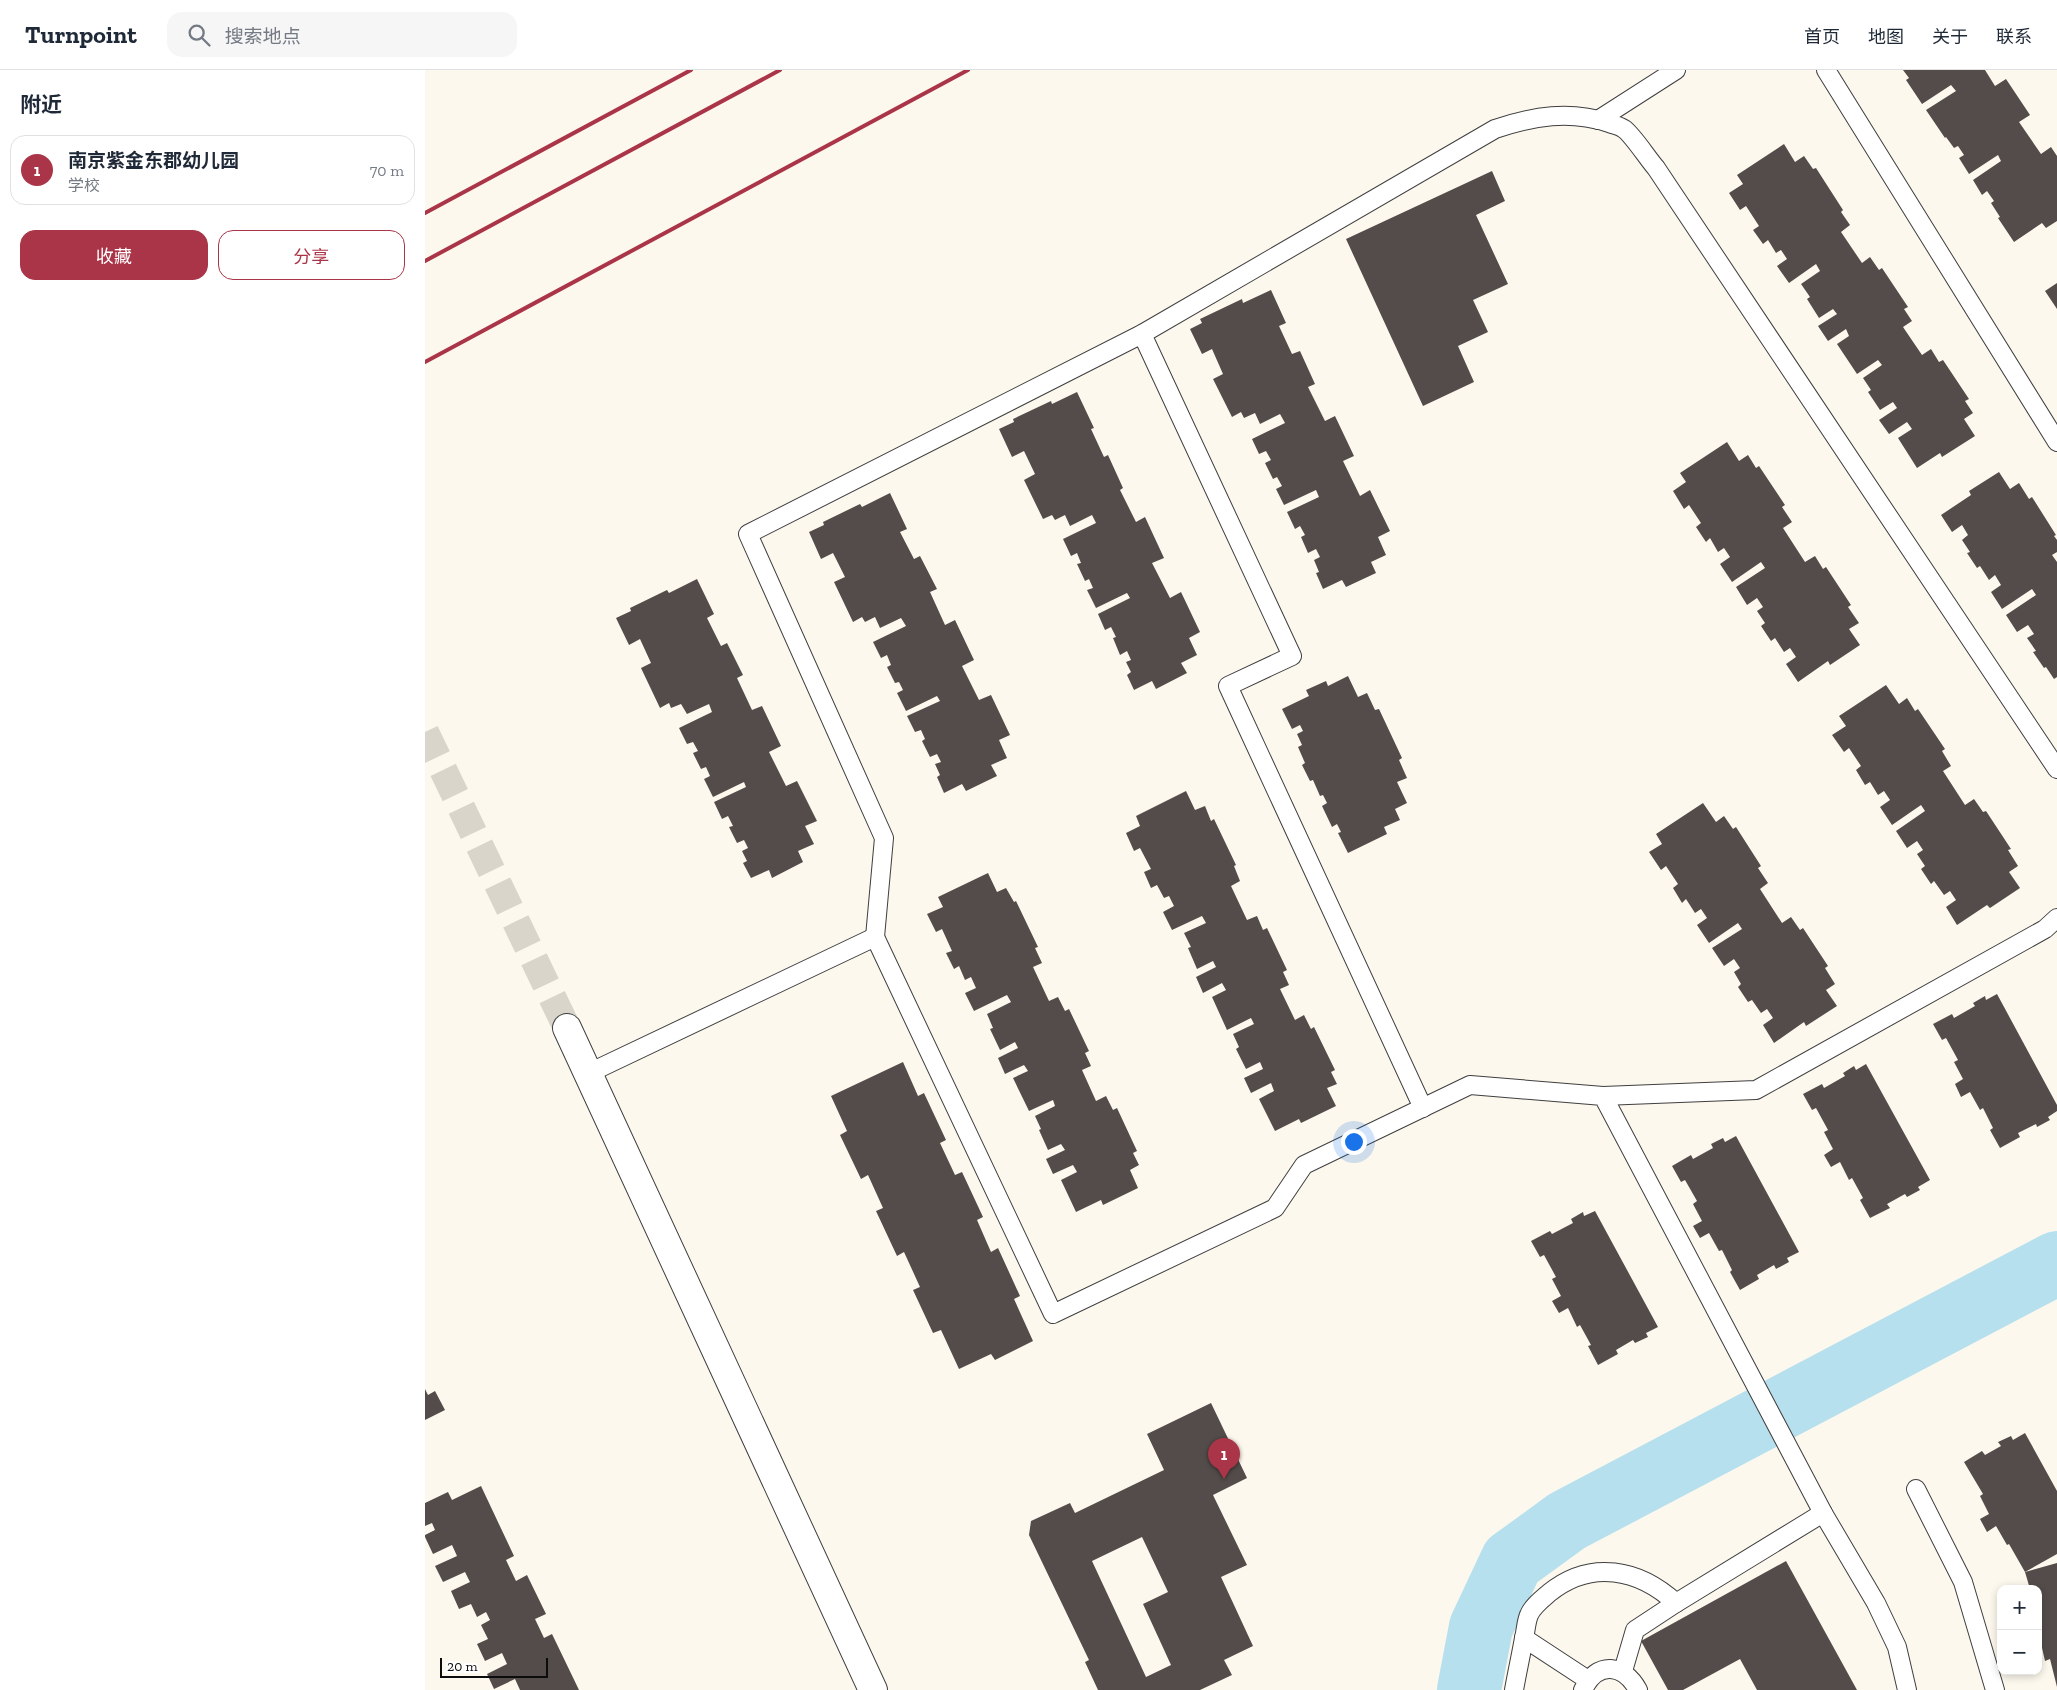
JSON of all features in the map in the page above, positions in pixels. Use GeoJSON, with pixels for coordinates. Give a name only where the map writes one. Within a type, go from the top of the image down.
{"type":"FeatureCollection","features":[{"type":"Feature","properties":{"kind":"street"},"geometry":{"type":"LineString","coordinates":[[567,1028],[873,1690]]}},
{"type":"Feature","properties":{"kind":"lane"},"geometry":{"type":"LineString","coordinates":[[1598,120],[1676,70]]}},
{"type":"Feature","properties":{"kind":"lane"},"geometry":{"type":"LineString","coordinates":[[1826,70],[2057,442]]}},
{"type":"Feature","properties":{"kind":"lane"},"geometry":{"type":"LineString","coordinates":[[2057,769],[1656,168],[1624,129],[1598,120],[1570,116],[1544,116],[1519,121],[1495,129],[1142,334],[748,534],[884,838],[875,937],[1053,1314],[1275,1208],[1304,1165],[1470,1085],[1603,1096],[1756,1090],[2045,929],[2057,918]]}},
{"type":"Feature","properties":{"kind":"lane"},"geometry":{"type":"LineString","coordinates":[[1142,334],[1292,656],[1228,686],[1423,1108]]}},
{"type":"Feature","properties":{"kind":"lane"},"geometry":{"type":"LineString","coordinates":[[589,1073],[875,937]]}},
{"type":"Feature","properties":{"kind":"lane"},"geometry":{"type":"LineString","coordinates":[[1603,1096],[1823,1513],[1876,1603],[1897,1647],[1907,1690]]}},
{"type":"Feature","properties":{"kind":"lane"},"geometry":{"type":"LineString","coordinates":[[1916,1489],[1963,1582],[1995,1690]]}},
{"type":"Feature","properties":{"kind":"lane"},"geometry":{"type":"LineString","coordinates":[[1623,1671],[1635,1630],[1823,1513]]}},
{"type":"Feature","properties":{"kind":"lane"},"geometry":{"type":"LineString","coordinates":[[1514,1690],[1529,1614],[1555,1588],[1589,1573],[1627,1574],[1646,1580],[1662,1590],[1676,1603]]}},
{"type":"Feature","properties":{"kind":"lane"},"geometry":{"type":"LineString","coordinates":[[1524,1638],[1585,1685],[1598,1671],[1610,1668],[1623,1671],[1632,1679],[1638,1690]]}},
{"type":"Feature","properties":{"kind":"building"},"geometry":{"type":"Polygon","coordinates":[[[1903,70],[1985,70],[1995,86],[2006,79],[2030,115],[2019,122],[2041,154],[2051,147],[2057,156],[2057,221],[2046,228],[2042,223],[2014,242],[1998,218],[2000,217],[1991,203],[1994,201],[1987,191],[1982,195],[1973,180],[2001,161],[1998,155],[1969,174],[1959,158],[1964,155],[1958,146],[1954,148],[1945,138],[1926,110],[1956,91],[1951,85],[1922,104],[1906,80],[1909,78],[1903,70]]]}},
{"type":"Feature","properties":{"kind":"building"},"geometry":{"type":"Polygon","coordinates":[[[1784,144],[1795,162],[1804,156],[1813,169],[1816,168],[1843,210],[1841,212],[1850,225],[1841,232],[1862,263],[1870,257],[1879,270],[1882,268],[1908,307],[1904,309],[1912,321],[1903,327],[1922,355],[1931,349],[1939,362],[1943,360],[1969,399],[1965,401],[1973,413],[1964,419],[1975,436],[1942,457],[1940,453],[1917,468],[1898,438],[1912,429],[1907,422],[1889,434],[1879,420],[1897,408],[1893,402],[1880,410],[1868,392],[1871,390],[1863,378],[1882,365],[1878,360],[1857,374],[1837,344],[1849,336],[1846,329],[1828,341],[1818,326],[1837,314],[1833,309],[1819,318],[1807,299],[1810,297],[1801,284],[1820,271],[1816,264],[1789,283],[1777,266],[1787,259],[1781,250],[1776,253],[1768,240],[1763,244],[1753,230],[1759,226],[1746,206],[1740,210],[1729,193],[1743,184],[1737,175],[1784,144]]]}},
{"type":"Feature","properties":{"kind":"building"},"geometry":{"type":"Polygon","coordinates":[[[1492,171],[1505,201],[1476,215],[1508,284],[1473,300],[1488,332],[1458,346],[1474,382],[1423,406],[1346,239],[1492,171]]]}},
{"type":"Feature","properties":{"kind":"building"},"geometry":{"type":"Polygon","coordinates":[[[2057,283],[2057,309],[2045,291],[2057,283]]]}},
{"type":"Feature","properties":{"kind":"building"},"geometry":{"type":"Polygon","coordinates":[[[1271,290],[1286,323],[1279,326],[1292,354],[1300,351],[1315,384],[1308,387],[1325,421],[1335,416],[1354,456],[1343,461],[1360,496],[1370,490],[1390,531],[1378,537],[1386,555],[1371,562],[1376,573],[1346,587],[1342,580],[1323,589],[1316,573],[1319,572],[1314,560],[1320,557],[1316,549],[1308,553],[1301,537],[1305,535],[1300,526],[1295,529],[1287,512],[1319,497],[1316,490],[1284,505],[1276,489],[1282,486],[1277,477],[1273,479],[1265,463],[1271,460],[1266,451],[1259,454],[1252,439],[1285,423],[1280,414],[1260,424],[1255,413],[1244,418],[1241,412],[1232,417],[1213,379],[1223,374],[1212,349],[1202,354],[1190,329],[1202,323],[1200,319],[1242,299],[1243,303],[1271,290]]]}},
{"type":"Feature","properties":{"kind":"building"},"geometry":{"type":"Polygon","coordinates":[[[1077,392],[1094,428],[1091,429],[1104,457],[1108,455],[1123,488],[1120,490],[1136,522],[1145,517],[1164,558],[1152,563],[1170,598],[1181,592],[1200,632],[1189,638],[1197,655],[1181,663],[1187,673],[1156,689],[1152,681],[1134,690],[1127,675],[1131,672],[1126,662],[1131,660],[1127,651],[1120,655],[1113,638],[1116,637],[1111,627],[1105,630],[1098,614],[1130,598],[1127,593],[1096,608],[1087,590],[1093,588],[1089,579],[1085,581],[1077,564],[1081,563],[1077,553],[1071,556],[1063,539],[1096,523],[1092,515],[1070,526],[1065,515],[1055,520],[1052,515],[1043,519],[1024,480],[1035,474],[1024,451],[1012,457],[999,429],[1014,422],[1013,419],[1051,401],[1052,404],[1077,392]]]}},
{"type":"Feature","properties":{"kind":"building"},"geometry":{"type":"Polygon","coordinates":[[[1727,442],[1739,461],[1748,455],[1756,468],[1759,466],[1785,505],[1782,507],[1792,522],[1783,528],[1805,562],[1815,556],[1823,569],[1826,567],[1851,605],[1848,607],[1859,623],[1849,629],[1860,645],[1830,665],[1828,661],[1798,682],[1786,664],[1796,657],[1790,648],[1784,652],[1775,638],[1771,641],[1761,626],[1765,623],[1757,611],[1763,607],[1757,598],[1747,605],[1736,587],[1765,568],[1761,562],[1732,582],[1720,564],[1730,557],[1724,548],[1718,552],[1710,538],[1706,542],[1696,527],[1701,523],[1689,505],[1684,509],[1673,491],[1686,482],[1680,473],[1727,442]]]}},
{"type":"Feature","properties":{"kind":"building"},"geometry":{"type":"Polygon","coordinates":[[[1999,472],[2010,489],[2019,483],[2029,499],[2032,497],[2056,535],[2054,536],[2057,540],[2057,552],[2052,555],[2057,562],[2057,677],[2054,679],[2033,652],[2036,651],[2027,638],[2034,634],[2028,625],[2017,632],[2006,615],[2036,595],[2032,589],[2002,609],[1991,592],[2001,585],[1995,575],[1989,580],[1980,566],[1977,568],[1967,553],[1970,552],[1962,540],[1968,535],[1962,525],[1952,532],[1941,515],[1971,495],[1969,491],[1999,472]]]}},
{"type":"Feature","properties":{"kind":"building"},"geometry":{"type":"Polygon","coordinates":[[[890,493],[907,529],[900,532],[914,559],[920,556],[937,589],[930,592],[945,625],[955,620],[974,660],[962,666],[979,700],[991,695],[1010,735],[999,740],[1007,758],[991,765],[997,776],[966,791],[962,784],[944,793],[937,777],[940,775],[935,764],[941,762],[937,754],[930,757],[922,741],[925,739],[921,730],[915,732],[907,716],[940,701],[937,696],[906,711],[897,693],[903,690],[899,682],[895,683],[887,667],[891,665],[887,655],[881,658],[873,642],[906,626],[901,618],[880,628],[875,617],[865,622],[862,617],[853,622],[834,582],[845,577],[833,553],[821,559],[809,532],[824,525],[823,522],[860,504],[862,507],[890,493]]]}},
{"type":"Feature","properties":{"kind":"building"},"geometry":{"type":"Polygon","coordinates":[[[697,579],[714,614],[707,618],[721,646],[727,643],[743,675],[737,678],[752,710],[762,706],[781,746],[769,752],[786,786],[797,781],[817,821],[805,826],[814,844],[798,851],[803,862],[772,878],[769,870],[751,878],[743,863],[747,861],[742,851],[748,848],[744,840],[737,843],[729,827],[733,826],[728,816],[722,819],[714,802],[746,787],[744,782],[713,797],[704,779],[710,776],[706,767],[701,769],[693,753],[698,751],[693,742],[687,744],[679,728],[712,712],[709,704],[687,714],[681,704],[671,708],[669,703],[660,708],[641,668],[651,663],[640,639],[629,645],[616,618],[631,611],[630,608],[667,590],[669,593],[697,579]]]}},
{"type":"Feature","properties":{"kind":"building"},"geometry":{"type":"Polygon","coordinates":[[[1348,676],[1358,697],[1367,693],[1375,710],[1379,709],[1402,758],[1399,760],[1407,778],[1397,782],[1407,803],[1395,809],[1400,820],[1384,827],[1387,834],[1348,853],[1338,833],[1341,832],[1337,824],[1332,827],[1322,806],[1327,803],[1323,795],[1320,796],[1313,780],[1310,781],[1302,765],[1305,763],[1298,747],[1302,745],[1297,734],[1303,731],[1300,725],[1292,729],[1282,709],[1309,696],[1306,690],[1326,681],[1328,686],[1348,676]]]}},
{"type":"Feature","properties":{"kind":"building"},"geometry":{"type":"Polygon","coordinates":[[[1886,685],[1899,704],[1907,698],[1915,711],[1918,709],[1945,749],[1942,751],[1951,766],[1943,771],[1965,805],[1974,799],[1983,812],[1986,811],[2011,849],[2008,850],[2018,866],[2009,872],[2020,888],[1990,908],[1987,905],[1957,925],[1946,907],[1956,900],[1950,891],[1944,895],[1934,881],[1931,884],[1921,869],[1925,866],[1917,854],[1923,850],[1917,841],[1907,848],[1896,831],[1925,811],[1921,805],[1892,825],[1880,807],[1890,800],[1884,791],[1878,795],[1870,782],[1865,785],[1856,770],[1861,766],[1849,748],[1844,752],[1832,735],[1846,726],[1839,716],[1886,685]]]}},
{"type":"Feature","properties":{"kind":"building"},"geometry":{"type":"Polygon","coordinates":[[[1186,791],[1195,810],[1205,806],[1211,821],[1214,819],[1236,865],[1234,866],[1240,881],[1231,886],[1247,920],[1257,916],[1263,930],[1267,928],[1287,970],[1283,972],[1289,985],[1280,989],[1295,1020],[1304,1015],[1311,1029],[1314,1027],[1335,1070],[1331,1072],[1337,1084],[1327,1088],[1336,1106],[1301,1123],[1299,1119],[1275,1131],[1259,1099],[1274,1091],[1271,1083],[1251,1093],[1244,1078],[1263,1069],[1260,1062],[1246,1069],[1236,1049],[1239,1047],[1233,1034],[1254,1024],[1251,1018],[1227,1030],[1212,997],[1226,990],[1222,983],[1203,993],[1196,977],[1216,967],[1213,961],[1197,969],[1188,948],[1191,947],[1184,933],[1206,923],[1202,916],[1172,930],[1163,912],[1174,906],[1169,896],[1164,898],[1157,885],[1151,888],[1144,872],[1151,869],[1140,848],[1134,851],[1126,833],[1140,826],[1136,816],[1186,791]]]}},
{"type":"Feature","properties":{"kind":"building"},"geometry":{"type":"Polygon","coordinates":[[[1703,803],[1716,822],[1724,816],[1733,829],[1736,827],[1761,866],[1758,868],[1768,883],[1760,889],[1782,923],[1791,917],[1800,930],[1803,928],[1828,966],[1825,968],[1835,984],[1826,990],[1837,1006],[1806,1026],[1804,1022],[1774,1043],[1763,1025],[1773,1018],[1767,1009],[1761,1013],[1752,1000],[1748,1002],[1738,987],[1741,984],[1734,972],[1740,968],[1734,959],[1724,966],[1712,948],[1742,929],[1738,923],[1709,943],[1697,925],[1707,918],[1701,909],[1695,913],[1686,899],[1682,903],[1673,888],[1678,884],[1666,866],[1661,870],[1649,852],[1662,844],[1656,834],[1703,803]]]}},
{"type":"Feature","properties":{"kind":"building"},"geometry":{"type":"Polygon","coordinates":[[[988,873],[997,892],[1006,888],[1014,902],[1016,901],[1038,947],[1035,948],[1042,963],[1033,967],[1049,1001],[1058,997],[1065,1011],[1069,1009],[1089,1051],[1085,1053],[1091,1066],[1082,1070],[1096,1101],[1106,1096],[1113,1110],[1117,1108],[1137,1151],[1133,1153],[1139,1165],[1130,1170],[1138,1188],[1103,1205],[1101,1200],[1076,1212],[1061,1180],[1077,1172],[1073,1165],[1053,1174],[1046,1159],[1065,1150],[1061,1144],[1048,1150],[1035,1116],[1055,1106],[1053,1100],[1029,1111],[1013,1078],[1028,1071],[1024,1065],[1005,1074],[998,1058],[1018,1048],[1015,1042],[1000,1050],[990,1029],[993,1028],[987,1014],[1011,1002],[1007,995],[974,1011],[965,993],[976,988],[971,977],[965,980],[959,966],[954,969],[946,953],[952,951],[942,929],[936,932],[927,914],[943,907],[938,897],[988,873]]]}},
{"type":"Feature","properties":{"kind":"building"},"geometry":{"type":"Polygon","coordinates":[[[1997,994],[2057,1105],[2057,1111],[2048,1117],[2050,1120],[2037,1127],[2036,1124],[2018,1133],[2020,1137],[2000,1148],[1990,1130],[1993,1128],[1983,1108],[1980,1110],[1970,1092],[1961,1097],[1955,1084],[1963,1079],[1954,1062],[1958,1060],[1946,1038],[1942,1040],[1933,1024],[1952,1014],[1954,1018],[1975,1006],[1973,1003],[1985,996],[1986,1000],[1997,994]]]}},
{"type":"Feature","properties":{"kind":"building"},"geometry":{"type":"Polygon","coordinates":[[[903,1062],[918,1096],[924,1093],[946,1140],[940,1143],[955,1175],[962,1172],[983,1217],[977,1220],[991,1252],[998,1248],[1020,1296],[1014,1299],[1033,1341],[995,1360],[991,1354],[959,1369],[941,1330],[933,1333],[913,1290],[920,1287],[904,1252],[897,1256],[876,1211],[883,1208],[868,1175],[861,1179],[840,1135],[847,1131],[831,1096],[903,1062]]]}},
{"type":"Feature","properties":{"kind":"building"},"geometry":{"type":"Polygon","coordinates":[[[1866,1064],[1930,1180],[1918,1187],[1920,1190],[1907,1197],[1905,1194],[1887,1204],[1890,1208],[1870,1218],[1860,1200],[1863,1198],[1852,1178],[1849,1180],[1840,1162],[1831,1167],[1824,1155],[1833,1149],[1824,1132],[1828,1130],[1816,1108],[1812,1110],[1803,1094],[1822,1084],[1824,1088],[1845,1076],[1843,1073],[1854,1066],[1856,1070],[1866,1064]]]}},
{"type":"Feature","properties":{"kind":"building"},"geometry":{"type":"Polygon","coordinates":[[[1736,1136],[1799,1252],[1787,1258],[1789,1262],[1776,1269],[1774,1265],[1757,1275],[1759,1279],[1740,1290],[1730,1272],[1732,1270],[1722,1250],[1719,1251],[1709,1233],[1700,1238],[1693,1226],[1702,1221],[1693,1204],[1697,1201],[1685,1180],[1681,1182],[1672,1166],[1691,1155],[1693,1159],[1713,1148],[1711,1144],[1723,1138],[1725,1142],[1736,1136]]]}},
{"type":"Feature","properties":{"kind":"building"},"geometry":{"type":"Polygon","coordinates":[[[1595,1211],[1658,1327],[1646,1333],[1648,1337],[1635,1343],[1633,1340],[1616,1350],[1618,1354],[1598,1365],[1588,1346],[1591,1345],[1580,1325],[1577,1327],[1568,1308],[1559,1313],[1552,1301],[1561,1296],[1552,1279],[1556,1277],[1544,1255],[1540,1257],[1531,1241],[1550,1231],[1552,1234],[1573,1223],[1571,1219],[1583,1212],[1584,1216],[1595,1211]]]}},
{"type":"Feature","properties":{"kind":"building"},"geometry":{"type":"Polygon","coordinates":[[[425,1389],[428,1395],[435,1391],[445,1410],[425,1420],[425,1389]]]}},
{"type":"Feature","properties":{"kind":"building"},"geometry":{"type":"Polygon","coordinates":[[[1211,1403],[1247,1478],[1213,1495],[1247,1565],[1221,1577],[1253,1646],[1224,1660],[1232,1675],[1200,1690],[1098,1690],[1085,1662],[1089,1660],[1029,1535],[1031,1521],[1070,1503],[1075,1513],[1164,1470],[1147,1434],[1211,1403]],[[1142,1537],[1092,1561],[1146,1677],[1171,1665],[1143,1604],[1168,1592],[1142,1537]]]}},
{"type":"Feature","properties":{"kind":"building"},"geometry":{"type":"Polygon","coordinates":[[[2025,1433],[2057,1491],[2057,1554],[2025,1572],[1996,1526],[1987,1532],[1980,1519],[1989,1514],[1980,1496],[1983,1494],[1964,1462],[1982,1451],[1985,1455],[2001,1446],[1998,1442],[2011,1436],[2013,1440],[2025,1433]]]}},
{"type":"Feature","properties":{"kind":"building"},"geometry":{"type":"Polygon","coordinates":[[[481,1486],[514,1556],[506,1560],[516,1581],[527,1575],[546,1614],[535,1619],[544,1638],[552,1634],[579,1690],[520,1690],[515,1679],[494,1689],[487,1674],[507,1664],[502,1653],[485,1661],[477,1644],[488,1639],[481,1625],[490,1620],[486,1612],[477,1617],[471,1604],[459,1609],[451,1591],[470,1582],[465,1572],[443,1582],[435,1566],[457,1556],[452,1545],[433,1554],[425,1537],[425,1535],[435,1530],[432,1523],[425,1526],[425,1503],[448,1492],[452,1500],[481,1486]]]}},
{"type":"Feature","properties":{"kind":"building"},"geometry":{"type":"Polygon","coordinates":[[[1786,1561],[1857,1690],[1757,1690],[1740,1659],[1683,1690],[1668,1690],[1641,1641],[1786,1561]]]}},
{"type":"Feature","properties":{"kind":"building"},"geometry":{"type":"Polygon","coordinates":[[[2057,1563],[2057,1687],[2050,1659],[2045,1661],[2042,1648],[2042,1585],[2029,1585],[2025,1572],[2057,1563]]]}},
{"type":"Feature","properties":{"kind":"waterway"},"geometry":{"type":"LineString","coordinates":[[1469,1690],[1481,1627],[1512,1561],[1567,1521],[2057,1263]]}},
{"type":"Feature","properties":{"kind":"tunnel"},"geometry":{"type":"LineString","coordinates":[[425,732],[567,1028]]}},
{"type":"Feature","properties":{"kind":"railway"},"geometry":{"type":"LineString","coordinates":[[425,213],[691,70]]}},
{"type":"Feature","properties":{"kind":"railway"},"geometry":{"type":"LineString","coordinates":[[425,261],[780,70]]}},
{"type":"Feature","properties":{"kind":"railway"},"geometry":{"type":"LineString","coordinates":[[425,362],[968,70]]}},
{"type":"Feature","properties":{"kind":"place","name":"南京紫金东郡幼儿园"},"geometry":{"type":"Point","coordinates":[1224,1479]}}]}
